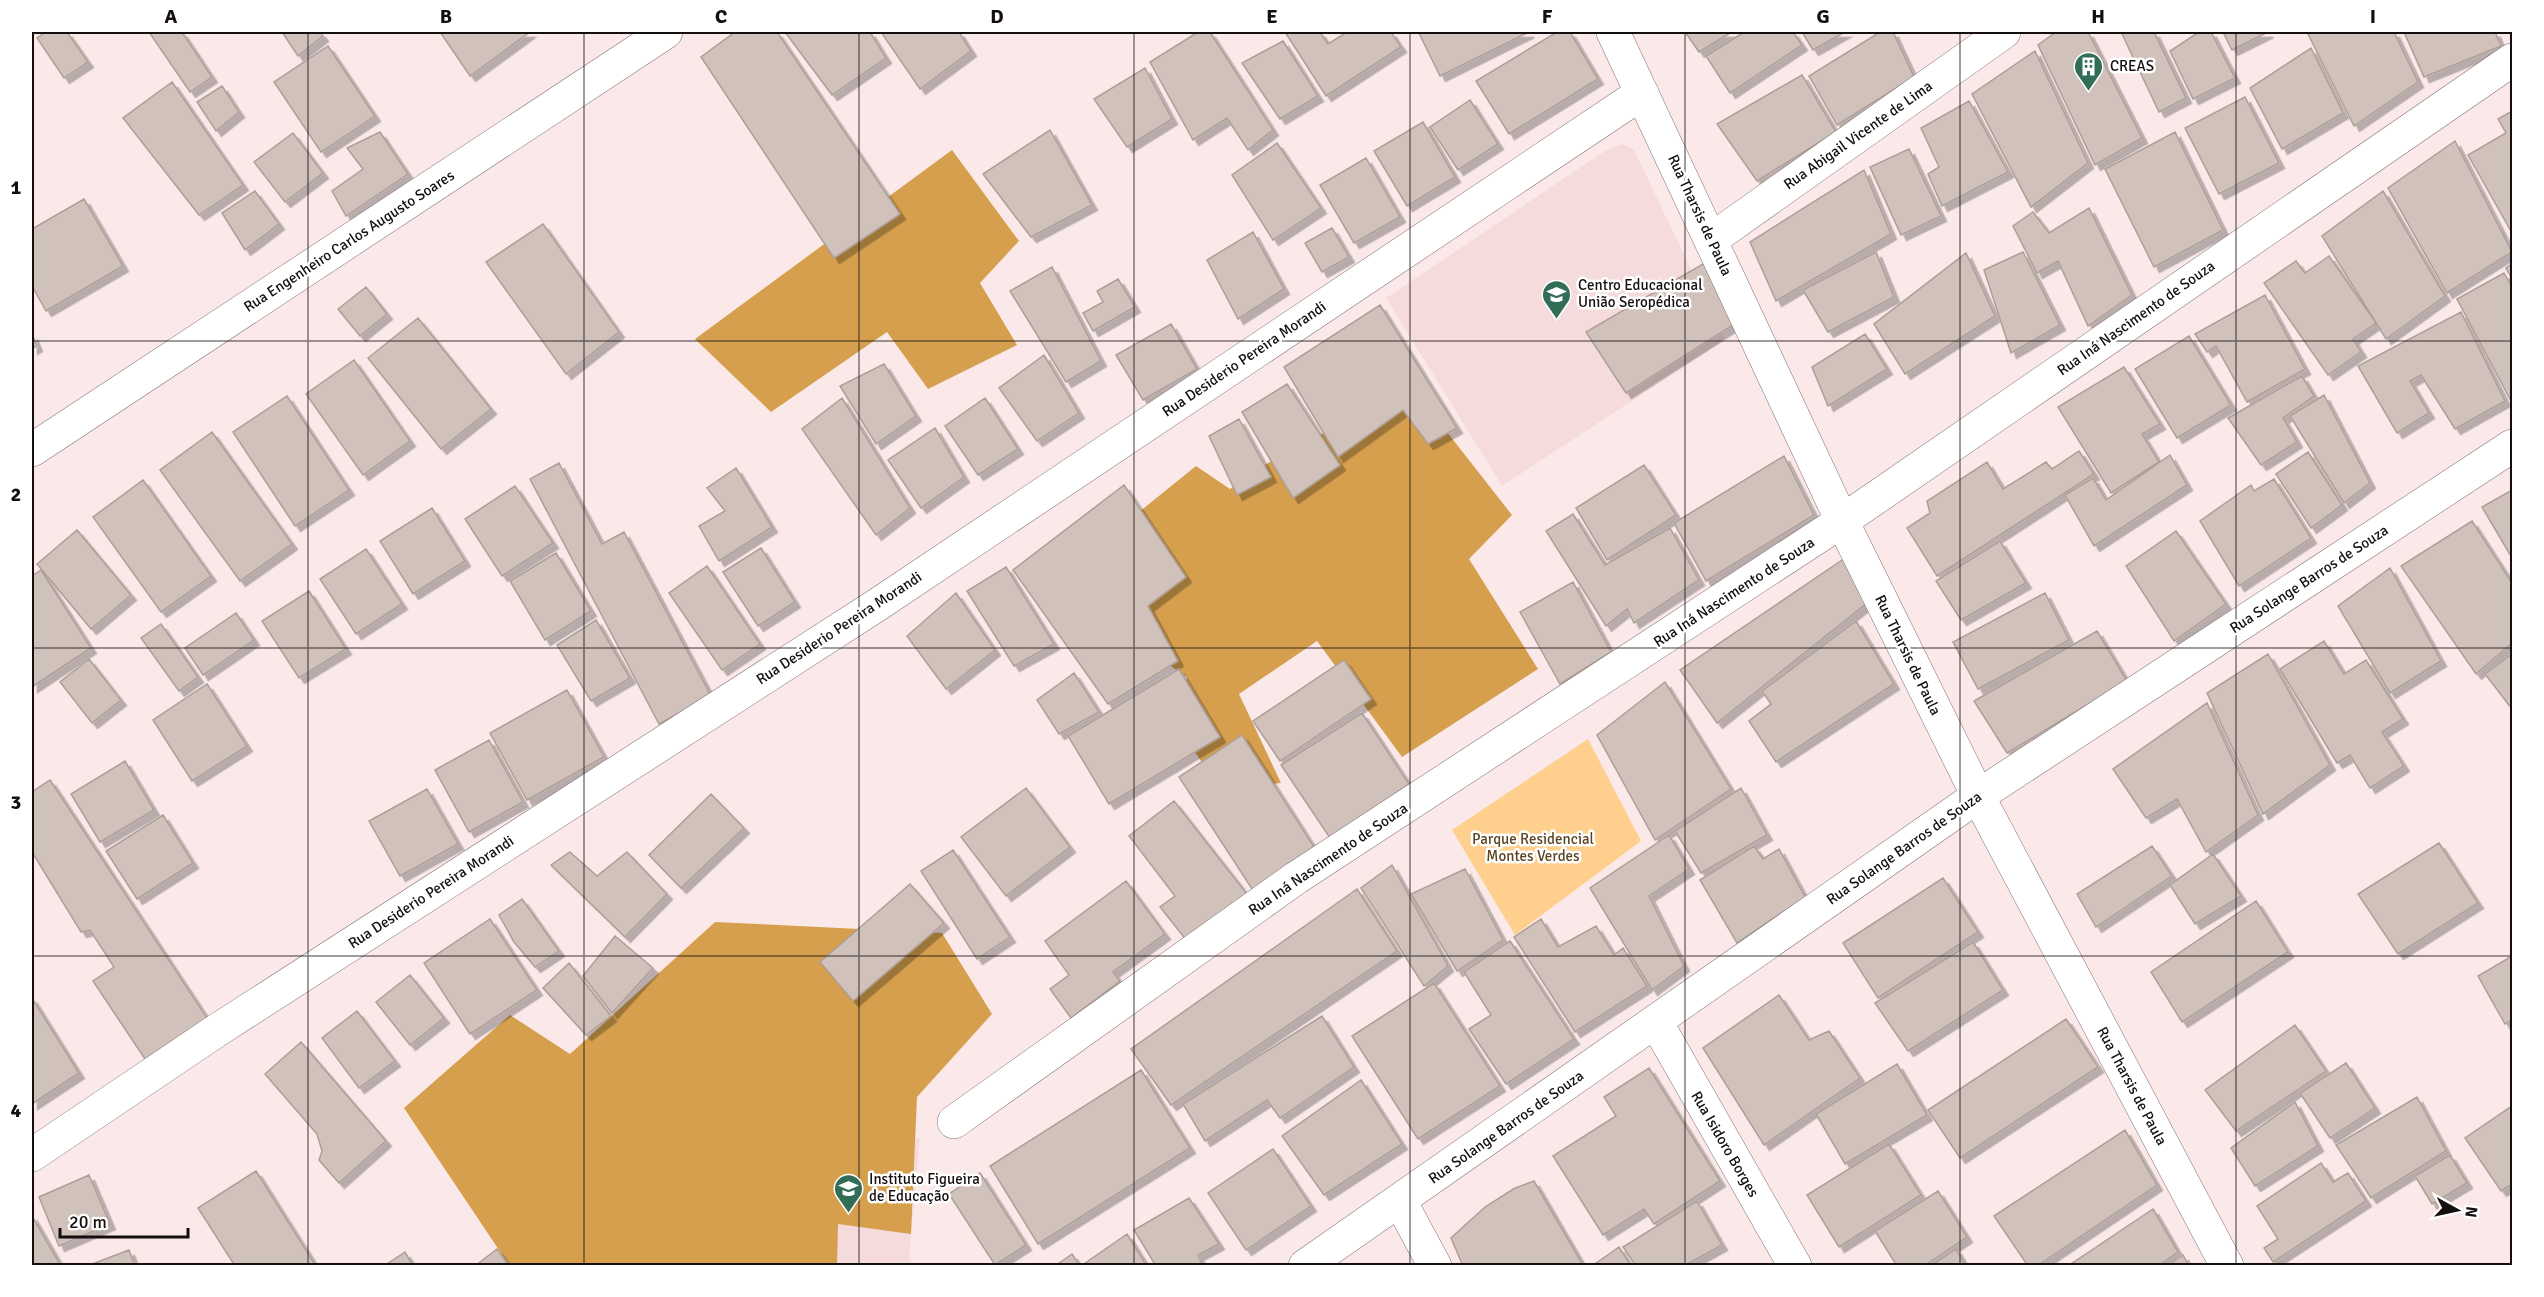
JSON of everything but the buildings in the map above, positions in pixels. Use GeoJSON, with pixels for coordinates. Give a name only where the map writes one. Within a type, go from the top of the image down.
{"type":"FeatureCollection","features":[{"type":"Feature","properties":{"kind":"street","name":"Rua Engenheiro Carlos Augusto Soares"},"geometry":{"type":"LineString","coordinates":[[32,450],[666,32]]}},
{"type":"Feature","properties":{"kind":"street","name":"Rua Tharsis de Paula"},"geometry":{"type":"LineString","coordinates":[[1613,32],[1842,521],[1978,796],[2227,1266]]}},
{"type":"Feature","properties":{"kind":"street","name":"Rua Abigail Vicente de Lima"},"geometry":{"type":"LineString","coordinates":[[1712,240],[2004,32]]}},
{"type":"Feature","properties":{"kind":"street","name":"Rua Iná Nascimento de Souza"},"geometry":{"type":"LineString","coordinates":[[954,1122],[1296,878],[1842,521],[2512,60]]}},
{"type":"Feature","properties":{"kind":"street","name":"Rua Desiderio Pereira Morandi"},"geometry":{"type":"LineString","coordinates":[[32,1155],[216,1031],[886,598],[1642,93]]}},
{"type":"Feature","properties":{"kind":"street","name":"Rua Solange Barros de Souza"},"geometry":{"type":"LineString","coordinates":[[1305,1266],[1978,796],[2512,446]]}},
{"type":"Feature","properties":{"kind":"street","name":"Rua Isidoro Borges"},"geometry":{"type":"LineString","coordinates":[[1656,1022],[1795,1266]]}},
{"type":"Feature","properties":{"kind":"street"},"geometry":{"type":"LineString","coordinates":[[1400,1201],[1435,1266]]}},
{"type":"Feature","properties":{"kind":"shaded area","name":"Centro Educacional União Seropédica"},"geometry":{"type":"Polygon","coordinates":[[[1623,144],[1634,150],[1725,340],[1502,486],[1386,298],[1605,151],[1623,144]]]}},
{"type":"Feature","properties":{"kind":"shaded area"},"geometry":{"type":"Polygon","coordinates":[[[952,150],[1019,241],[980,283],[1017,345],[928,389],[887,332],[771,412],[695,339],[952,150]]]}},
{"type":"Feature","properties":{"kind":"shaded area"},"geometry":{"type":"Polygon","coordinates":[[[1418,395],[1512,515],[1469,559],[1538,669],[1402,757],[1317,641],[1239,694],[1281,783],[1221,790],[1179,729],[1187,677],[1141,646],[1097,546],[1196,466],[1230,489],[1271,461],[1298,491],[1314,437],[1418,395]]]}},
{"type":"Feature","properties":{"kind":"shaded area"},"geometry":{"type":"Polygon","coordinates":[[[715,922],[942,933],[992,1014],[917,1097],[911,1234],[838,1224],[837,1265],[509,1265],[404,1108],[510,1015],[570,1054],[715,922]]]}},
{"type":"Feature","properties":{"kind":"shaded area","name":"Instituto Figueira de Educação"},"geometry":{"type":"Polygon","coordinates":[[[920,1138],[909,1256],[912,1265],[787,1265],[781,1192],[920,1138]]]}},
{"type":"Feature","properties":{"kind":"green space","name":"Parque Residencial Montes Verdes"},"geometry":{"type":"Polygon","coordinates":[[[1588,739],[1641,841],[1515,935],[1452,830],[1588,739]]]}},
{"type":"Feature","properties":{"kind":"place","name":"CREAS"},"geometry":{"type":"Point","coordinates":[2089,92]}},
{"type":"Feature","properties":{"kind":"place","name":"Centro Educacional União Seropédica"},"geometry":{"type":"Point","coordinates":[1557,320]}},
{"type":"Feature","properties":{"kind":"place","name":"Instituto Figueira de Educação"},"geometry":{"type":"Point","coordinates":[848,1214]}}]}
